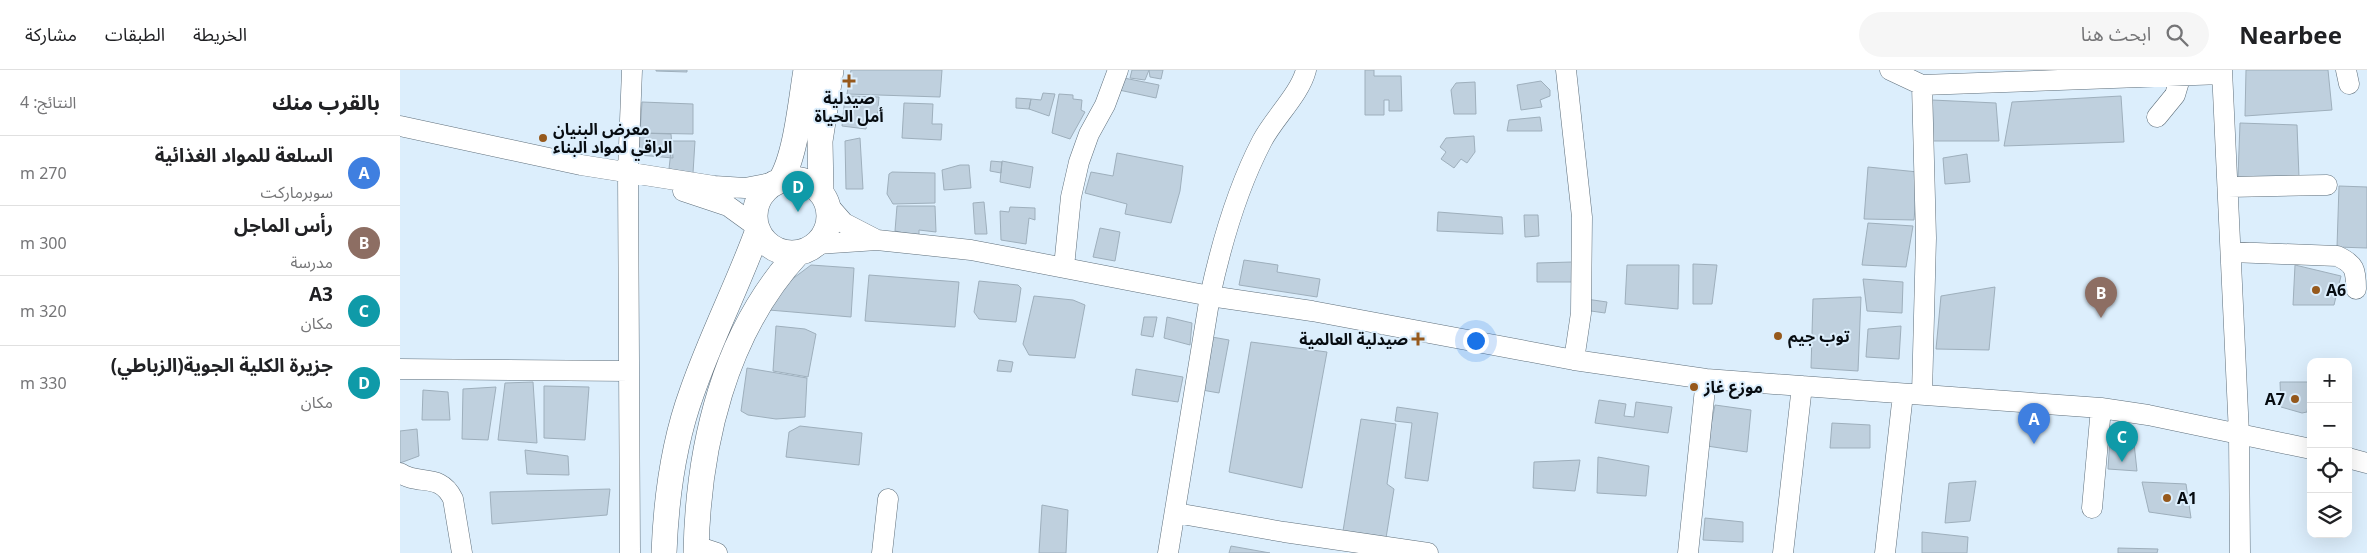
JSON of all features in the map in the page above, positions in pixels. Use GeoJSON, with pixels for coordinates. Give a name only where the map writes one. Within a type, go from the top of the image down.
{"type":"FeatureCollection","features":[{"type":"Feature","properties":{"kind":"main road"},"geometry":{"type":"LineString","coordinates":[[806,70],[793,142],[785,172],[778,182],[763,193],[758,201],[755,218],[757,228],[770,246],[788,253],[808,248]]}},
{"type":"Feature","properties":{"kind":"main road"},"geometry":{"type":"LineString","coordinates":[[703,551],[698,493],[728,367],[753,313],[779,275],[828,227],[820,141],[830,70]]}},
{"type":"Feature","properties":{"kind":"main road"},"geometry":{"type":"LineString","coordinates":[[778,182],[798,179],[815,186],[825,199]]}},
{"type":"Feature","properties":{"kind":"main road"},"geometry":{"type":"LineString","coordinates":[[664,553],[671,475],[682,426],[707,353],[734,294],[757,228]]}},
{"type":"Feature","properties":{"kind":"street"},"geometry":{"type":"LineString","coordinates":[[630,553],[628,174],[632,70]]}},
{"type":"Feature","properties":{"kind":"street"},"geometry":{"type":"LineString","coordinates":[[1064,267],[1071,197],[1079,162],[1089,134],[1105,105],[1118,70]]}},
{"type":"Feature","properties":{"kind":"street"},"geometry":{"type":"LineString","coordinates":[[1168,553],[1210,296],[1218,262],[1250,162],[1269,126],[1290,98],[1306,70]]}},
{"type":"Feature","properties":{"kind":"street"},"geometry":{"type":"LineString","coordinates":[[1566,70],[1582,217],[1581,312],[1574,360]]}},
{"type":"Feature","properties":{"kind":"street"},"geometry":{"type":"LineString","coordinates":[[1890,70],[1922,85],[2072,81],[2222,72],[2238,434],[2240,553]]}},
{"type":"Feature","properties":{"kind":"street"},"geometry":{"type":"LineString","coordinates":[[2157,117],[2175,95],[2181,75]]}},
{"type":"Feature","properties":{"kind":"street"},"geometry":{"type":"LineString","coordinates":[[1885,553],[1912,394],[1926,238],[1922,85]]}},
{"type":"Feature","properties":{"kind":"street"},"geometry":{"type":"LineString","coordinates":[[400,126],[628,174],[728,188],[745,188],[778,182]]}},
{"type":"Feature","properties":{"kind":"street"},"geometry":{"type":"LineString","coordinates":[[628,174],[728,206],[757,228]]}},
{"type":"Feature","properties":{"kind":"street"},"geometry":{"type":"LineString","coordinates":[[2228,187],[2327,185]]}},
{"type":"Feature","properties":{"kind":"street"},"geometry":{"type":"LineString","coordinates":[[825,199],[844,223],[877,240]]}},
{"type":"Feature","properties":{"kind":"street"},"geometry":{"type":"LineString","coordinates":[[808,248],[877,240],[971,250],[1210,296],[1312,311],[1574,360],[1706,378],[2101,408],[2148,415],[2307,448]]}},
{"type":"Feature","properties":{"kind":"street"},"geometry":{"type":"LineString","coordinates":[[2231,252],[2337,256],[2349,261],[2356,272],[2356,289]]}},
{"type":"Feature","properties":{"kind":"street"},"geometry":{"type":"LineString","coordinates":[[400,369],[629,371]]}},
{"type":"Feature","properties":{"kind":"street"},"geometry":{"type":"LineString","coordinates":[[1688,553],[1706,378]]}},
{"type":"Feature","properties":{"kind":"street"},"geometry":{"type":"LineString","coordinates":[[1783,553],[1802,386]]}},
{"type":"Feature","properties":{"kind":"street"},"geometry":{"type":"LineString","coordinates":[[2092,508],[2101,408]]}},
{"type":"Feature","properties":{"kind":"street"},"geometry":{"type":"LineString","coordinates":[[2352,459],[2367,463]]}},
{"type":"Feature","properties":{"kind":"street"},"geometry":{"type":"LineString","coordinates":[[400,473],[406,477],[432,480],[442,485],[449,492],[453,499],[462,553]]}},
{"type":"Feature","properties":{"kind":"street"},"geometry":{"type":"LineString","coordinates":[[882,553],[888,499]]}},
{"type":"Feature","properties":{"kind":"street"},"geometry":{"type":"LineString","coordinates":[[1176,513],[1395,550],[1428,553]]}},
{"type":"Feature","properties":{"kind":"building"},"geometry":{"type":"Polygon","coordinates":[[[687,70],[687,72],[656,71],[687,70]]]}},
{"type":"Feature","properties":{"kind":"building"},"geometry":{"type":"Polygon","coordinates":[[[851,70],[942,70],[940,97],[847,94],[851,70]]]}},
{"type":"Feature","properties":{"kind":"building"},"geometry":{"type":"Polygon","coordinates":[[[1132,70],[1149,70],[1145,80],[1130,78],[1132,70]]]}},
{"type":"Feature","properties":{"kind":"building"},"geometry":{"type":"Polygon","coordinates":[[[1149,70],[1163,70],[1161,79],[1150,77],[1149,70]]]}},
{"type":"Feature","properties":{"kind":"building"},"geometry":{"type":"Polygon","coordinates":[[[1365,70],[1374,70],[1374,76],[1401,76],[1402,111],[1389,111],[1389,100],[1384,100],[1384,115],[1365,115],[1365,70]]]}},
{"type":"Feature","properties":{"kind":"building"},"geometry":{"type":"Polygon","coordinates":[[[2246,70],[2328,70],[2332,110],[2245,116],[2246,70]]]}},
{"type":"Feature","properties":{"kind":"building"},"geometry":{"type":"Polygon","coordinates":[[[1124,78],[1159,85],[1156,98],[1119,90],[1124,78]]]}},
{"type":"Feature","properties":{"kind":"building"},"geometry":{"type":"Polygon","coordinates":[[[1541,81],[1550,90],[1550,96],[1540,100],[1542,107],[1521,110],[1517,85],[1541,81]]]}},
{"type":"Feature","properties":{"kind":"building"},"geometry":{"type":"Polygon","coordinates":[[[1475,82],[1476,114],[1454,114],[1451,90],[1456,83],[1475,82]]]}},
{"type":"Feature","properties":{"kind":"building"},"geometry":{"type":"Polygon","coordinates":[[[1043,93],[1055,94],[1049,116],[1029,109],[1031,99],[1041,100],[1043,93]]]}},
{"type":"Feature","properties":{"kind":"building"},"geometry":{"type":"Polygon","coordinates":[[[1059,94],[1073,95],[1073,99],[1082,100],[1081,110],[1085,112],[1070,139],[1052,133],[1059,94]]]}},
{"type":"Feature","properties":{"kind":"building"},"geometry":{"type":"Polygon","coordinates":[[[2121,96],[2124,142],[2004,146],[2012,102],[2121,96]]]}},
{"type":"Feature","properties":{"kind":"building"},"geometry":{"type":"Polygon","coordinates":[[[845,97],[879,97],[877,119],[868,118],[866,129],[842,126],[845,97]]]}},
{"type":"Feature","properties":{"kind":"building"},"geometry":{"type":"Polygon","coordinates":[[[1016,98],[1031,99],[1029,109],[1016,108],[1016,98]]]}},
{"type":"Feature","properties":{"kind":"building"},"geometry":{"type":"Polygon","coordinates":[[[1932,100],[1996,103],[1999,141],[1931,141],[1932,100]]]}},
{"type":"Feature","properties":{"kind":"building"},"geometry":{"type":"Polygon","coordinates":[[[642,102],[693,104],[693,134],[640,133],[642,102]]]}},
{"type":"Feature","properties":{"kind":"building"},"geometry":{"type":"Polygon","coordinates":[[[904,103],[933,104],[932,124],[942,124],[941,140],[902,138],[904,103]]]}},
{"type":"Feature","properties":{"kind":"building"},"geometry":{"type":"Polygon","coordinates":[[[1540,117],[1542,131],[1507,131],[1509,120],[1540,117]]]}},
{"type":"Feature","properties":{"kind":"building"},"geometry":{"type":"Polygon","coordinates":[[[2240,123],[2297,125],[2299,177],[2238,177],[2240,123]]]}},
{"type":"Feature","properties":{"kind":"building"},"geometry":{"type":"Polygon","coordinates":[[[640,133],[671,134],[673,158],[639,155],[640,133]]]}},
{"type":"Feature","properties":{"kind":"building"},"geometry":{"type":"Polygon","coordinates":[[[1474,136],[1475,152],[1467,163],[1461,159],[1454,168],[1441,159],[1446,152],[1440,147],[1446,138],[1474,136]]]}},
{"type":"Feature","properties":{"kind":"building"},"geometry":{"type":"Polygon","coordinates":[[[860,138],[863,189],[846,189],[845,141],[860,138]]]}},
{"type":"Feature","properties":{"kind":"building"},"geometry":{"type":"Polygon","coordinates":[[[672,141],[695,141],[693,173],[669,169],[672,141]]]}},
{"type":"Feature","properties":{"kind":"building"},"geometry":{"type":"Polygon","coordinates":[[[1117,153],[1183,166],[1180,191],[1171,223],[1125,214],[1127,204],[1085,193],[1091,172],[1113,176],[1117,153]]]}},
{"type":"Feature","properties":{"kind":"building"},"geometry":{"type":"Polygon","coordinates":[[[1967,154],[1970,182],[1945,184],[1943,158],[1967,154]]]}},
{"type":"Feature","properties":{"kind":"building"},"geometry":{"type":"Polygon","coordinates":[[[991,161],[1002,162],[1001,173],[990,171],[991,161]]]}},
{"type":"Feature","properties":{"kind":"building"},"geometry":{"type":"Polygon","coordinates":[[[1002,161],[1033,167],[1030,188],[1000,182],[1002,161]]]}},
{"type":"Feature","properties":{"kind":"building"},"geometry":{"type":"Polygon","coordinates":[[[960,165],[969,165],[971,188],[944,190],[942,170],[960,165]]]}},
{"type":"Feature","properties":{"kind":"building"},"geometry":{"type":"Polygon","coordinates":[[[1868,167],[1918,172],[1914,220],[1864,219],[1868,167]]]}},
{"type":"Feature","properties":{"kind":"building"},"geometry":{"type":"Polygon","coordinates":[[[892,172],[935,173],[935,203],[893,204],[887,194],[889,174],[892,172]]]}},
{"type":"Feature","properties":{"kind":"building"},"geometry":{"type":"Polygon","coordinates":[[[2339,186],[2367,187],[2367,248],[2337,247],[2339,186]]]}},
{"type":"Feature","properties":{"kind":"building"},"geometry":{"type":"Polygon","coordinates":[[[984,202],[987,234],[975,234],[973,203],[984,202]]]}},
{"type":"Feature","properties":{"kind":"building"},"geometry":{"type":"Polygon","coordinates":[[[897,206],[935,206],[936,232],[919,230],[919,236],[895,231],[897,206]]]}},
{"type":"Feature","properties":{"kind":"building"},"geometry":{"type":"Polygon","coordinates":[[[1010,207],[1035,208],[1035,220],[1029,218],[1026,244],[1001,240],[1000,211],[1009,212],[1010,207]]]}},
{"type":"Feature","properties":{"kind":"building"},"geometry":{"type":"Polygon","coordinates":[[[1438,212],[1502,217],[1503,234],[1437,231],[1438,212]]]}},
{"type":"Feature","properties":{"kind":"building"},"geometry":{"type":"Polygon","coordinates":[[[1524,215],[1538,215],[1539,236],[1525,237],[1524,215]]]}},
{"type":"Feature","properties":{"kind":"building"},"geometry":{"type":"Polygon","coordinates":[[[1868,223],[1913,226],[1906,267],[1862,265],[1868,223]]]}},
{"type":"Feature","properties":{"kind":"building"},"geometry":{"type":"Polygon","coordinates":[[[1100,228],[1120,232],[1115,261],[1093,257],[1100,228]]]}},
{"type":"Feature","properties":{"kind":"building"},"geometry":{"type":"Polygon","coordinates":[[[1244,260],[1278,265],[1277,272],[1320,279],[1317,297],[1239,285],[1244,260]]]}},
{"type":"Feature","properties":{"kind":"building"},"geometry":{"type":"Polygon","coordinates":[[[1572,262],[1572,282],[1537,282],[1537,263],[1572,262]]]}},
{"type":"Feature","properties":{"kind":"building"},"geometry":{"type":"Polygon","coordinates":[[[1693,264],[1717,265],[1712,304],[1693,304],[1693,264]]]}},
{"type":"Feature","properties":{"kind":"building"},"geometry":{"type":"Polygon","coordinates":[[[811,265],[854,268],[851,317],[769,310],[787,283],[811,265]]]}},
{"type":"Feature","properties":{"kind":"building"},"geometry":{"type":"Polygon","coordinates":[[[1627,265],[1679,265],[1678,309],[1625,304],[1627,265]]]}},
{"type":"Feature","properties":{"kind":"building","name":"A6"},"geometry":{"type":"Polygon","coordinates":[[[2295,265],[2341,276],[2334,305],[2293,305],[2295,265]]]}},
{"type":"Feature","properties":{"kind":"building"},"geometry":{"type":"Polygon","coordinates":[[[869,275],[959,282],[955,327],[865,321],[869,275]]]}},
{"type":"Feature","properties":{"kind":"building"},"geometry":{"type":"Polygon","coordinates":[[[1863,279],[1903,282],[1902,313],[1867,311],[1863,279]]]}},
{"type":"Feature","properties":{"kind":"building"},"geometry":{"type":"Polygon","coordinates":[[[979,281],[1018,285],[1021,288],[1016,322],[979,319],[974,312],[979,281]]]}},
{"type":"Feature","properties":{"kind":"building"},"geometry":{"type":"Polygon","coordinates":[[[1995,287],[1989,350],[1936,349],[1941,296],[1995,287]]]}},
{"type":"Feature","properties":{"kind":"building"},"geometry":{"type":"Polygon","coordinates":[[[1034,296],[1073,300],[1085,305],[1075,358],[1029,355],[1023,344],[1034,296]]]}},
{"type":"Feature","properties":{"kind":"building"},"geometry":{"type":"Polygon","coordinates":[[[1861,297],[1858,371],[1811,368],[1813,299],[1861,297]]]}},
{"type":"Feature","properties":{"kind":"building"},"geometry":{"type":"Polygon","coordinates":[[[1586,299],[1607,302],[1605,313],[1584,310],[1586,299]]]}},
{"type":"Feature","properties":{"kind":"building"},"geometry":{"type":"Polygon","coordinates":[[[1144,317],[1157,317],[1153,337],[1141,335],[1144,317]]]}},
{"type":"Feature","properties":{"kind":"building"},"geometry":{"type":"Polygon","coordinates":[[[1167,317],[1192,323],[1190,345],[1164,338],[1167,317]]]}},
{"type":"Feature","properties":{"kind":"building"},"geometry":{"type":"Polygon","coordinates":[[[776,326],[805,329],[816,334],[808,377],[773,371],[776,326]]]}},
{"type":"Feature","properties":{"kind":"building"},"geometry":{"type":"Polygon","coordinates":[[[1901,326],[1899,359],[1866,357],[1868,329],[1901,326]]]}},
{"type":"Feature","properties":{"kind":"building"},"geometry":{"type":"Polygon","coordinates":[[[1212,337],[1229,340],[1219,393],[1202,390],[1212,337]]]}},
{"type":"Feature","properties":{"kind":"building"},"geometry":{"type":"Polygon","coordinates":[[[1251,342],[1327,352],[1302,488],[1229,472],[1251,342]]]}},
{"type":"Feature","properties":{"kind":"building"},"geometry":{"type":"Polygon","coordinates":[[[999,360],[1013,362],[1011,372],[997,371],[999,360]]]}},
{"type":"Feature","properties":{"kind":"building"},"geometry":{"type":"Polygon","coordinates":[[[747,368],[807,378],[805,417],[776,419],[748,415],[741,411],[747,368]]]}},
{"type":"Feature","properties":{"kind":"building"},"geometry":{"type":"Polygon","coordinates":[[[1136,369],[1183,377],[1178,402],[1132,395],[1136,369]]]}},
{"type":"Feature","properties":{"kind":"building"},"geometry":{"type":"Polygon","coordinates":[[[533,382],[537,443],[498,440],[505,383],[533,382]]]}},
{"type":"Feature","properties":{"kind":"building","name":"A7"},"geometry":{"type":"Polygon","coordinates":[[[2280,382],[2307,382],[2307,412],[2302,413],[2281,407],[2280,382]]]}},
{"type":"Feature","properties":{"kind":"building"},"geometry":{"type":"Polygon","coordinates":[[[544,386],[589,387],[585,440],[544,438],[544,386]]]}},
{"type":"Feature","properties":{"kind":"building"},"geometry":{"type":"Polygon","coordinates":[[[496,387],[488,440],[462,439],[463,389],[496,387]]]}},
{"type":"Feature","properties":{"kind":"building"},"geometry":{"type":"Polygon","coordinates":[[[423,390],[448,392],[450,420],[422,420],[423,390]]]}},
{"type":"Feature","properties":{"kind":"building"},"geometry":{"type":"Polygon","coordinates":[[[1599,400],[1626,404],[1624,416],[1634,417],[1636,402],[1672,407],[1668,433],[1595,423],[1599,400]]]}},
{"type":"Feature","properties":{"kind":"building"},"geometry":{"type":"Polygon","coordinates":[[[1715,405],[1751,410],[1747,452],[1707,446],[1715,405]]]}},
{"type":"Feature","properties":{"kind":"building"},"geometry":{"type":"Polygon","coordinates":[[[1397,407],[1438,413],[1428,481],[1405,478],[1412,423],[1395,421],[1397,407]]]}},
{"type":"Feature","properties":{"kind":"building"},"geometry":{"type":"Polygon","coordinates":[[[1361,419],[1396,424],[1387,484],[1394,489],[1386,538],[1343,531],[1361,419]]]}},
{"type":"Feature","properties":{"kind":"building"},"geometry":{"type":"Polygon","coordinates":[[[1832,423],[1870,425],[1870,448],[1830,448],[1832,423]]]}},
{"type":"Feature","properties":{"kind":"building"},"geometry":{"type":"Polygon","coordinates":[[[800,426],[862,433],[859,465],[786,457],[789,432],[800,426]]]}},
{"type":"Feature","properties":{"kind":"building"},"geometry":{"type":"Polygon","coordinates":[[[417,429],[419,456],[400,463],[400,431],[417,429]]]}},
{"type":"Feature","properties":{"kind":"building"},"geometry":{"type":"Polygon","coordinates":[[[2110,438],[2134,443],[2137,471],[2108,469],[2110,438]]]}},
{"type":"Feature","properties":{"kind":"building"},"geometry":{"type":"Polygon","coordinates":[[[525,450],[568,456],[569,475],[527,474],[525,450]]]}},
{"type":"Feature","properties":{"kind":"building"},"geometry":{"type":"Polygon","coordinates":[[[1598,457],[1649,466],[1646,496],[1597,493],[1598,457]]]}},
{"type":"Feature","properties":{"kind":"building"},"geometry":{"type":"Polygon","coordinates":[[[1580,460],[1575,491],[1533,488],[1534,462],[1580,460]]]}},
{"type":"Feature","properties":{"kind":"building"},"geometry":{"type":"Polygon","coordinates":[[[1976,481],[1970,521],[1945,523],[1949,483],[1976,481]]]}},
{"type":"Feature","properties":{"kind":"building","name":"A1"},"geometry":{"type":"Polygon","coordinates":[[[2142,482],[2186,484],[2191,518],[2149,512],[2142,482]]]}},
{"type":"Feature","properties":{"kind":"building"},"geometry":{"type":"Polygon","coordinates":[[[610,489],[607,515],[492,524],[490,492],[610,489]]]}},
{"type":"Feature","properties":{"kind":"building"},"geometry":{"type":"Polygon","coordinates":[[[1042,505],[1068,510],[1066,553],[1039,553],[1042,505]]]}},
{"type":"Feature","properties":{"kind":"building"},"geometry":{"type":"Polygon","coordinates":[[[1705,518],[1743,522],[1743,542],[1703,540],[1705,518]]]}},
{"type":"Feature","properties":{"kind":"building"},"geometry":{"type":"Polygon","coordinates":[[[1922,532],[1968,537],[1967,553],[1922,553],[1922,532]]]}},
{"type":"Feature","properties":{"kind":"building"},"geometry":{"type":"Polygon","coordinates":[[[1231,546],[1270,553],[1229,553],[1231,546]]]}},
{"type":"Feature","properties":{"kind":"building"},"geometry":{"type":"Polygon","coordinates":[[[2118,548],[2158,549],[2157,553],[2118,553],[2118,548]]]}},
{"type":"Feature","properties":{"kind":"place","name":"صيدلية أمل الحياة"},"geometry":{"type":"Point","coordinates":[849,81]}},
{"type":"Feature","properties":{"kind":"place","name":"معرض البنيان الراقي لمواد البناء"},"geometry":{"type":"Point","coordinates":[543,138]}},
{"type":"Feature","properties":{"kind":"place","name":"جزيرة الكلية الجوية(الزباطي)"},"geometry":{"type":"Point","coordinates":[798,212]}},
{"type":"Feature","properties":{"kind":"place","name":"A6"},"geometry":{"type":"Point","coordinates":[2316,290]}},
{"type":"Feature","properties":{"kind":"place","name":"رأس الماجل"},"geometry":{"type":"Point","coordinates":[2101,318]}},
{"type":"Feature","properties":{"kind":"place","name":"توب جيم"},"geometry":{"type":"Point","coordinates":[1778,336]}},
{"type":"Feature","properties":{"kind":"place","name":"صيدلية العالمية"},"geometry":{"type":"Point","coordinates":[1418,339]}},
{"type":"Feature","properties":{"kind":"place","name":"موزع غاز"},"geometry":{"type":"Point","coordinates":[1694,387]}},
{"type":"Feature","properties":{"kind":"place","name":"A7"},"geometry":{"type":"Point","coordinates":[2295,399]}},
{"type":"Feature","properties":{"kind":"place","name":"السلعة للمواد الغذائية"},"geometry":{"type":"Point","coordinates":[2034,444]}},
{"type":"Feature","properties":{"kind":"place","name":"A3"},"geometry":{"type":"Point","coordinates":[2122,462]}},
{"type":"Feature","properties":{"kind":"place","name":"A1"},"geometry":{"type":"Point","coordinates":[2167,498]}}]}
